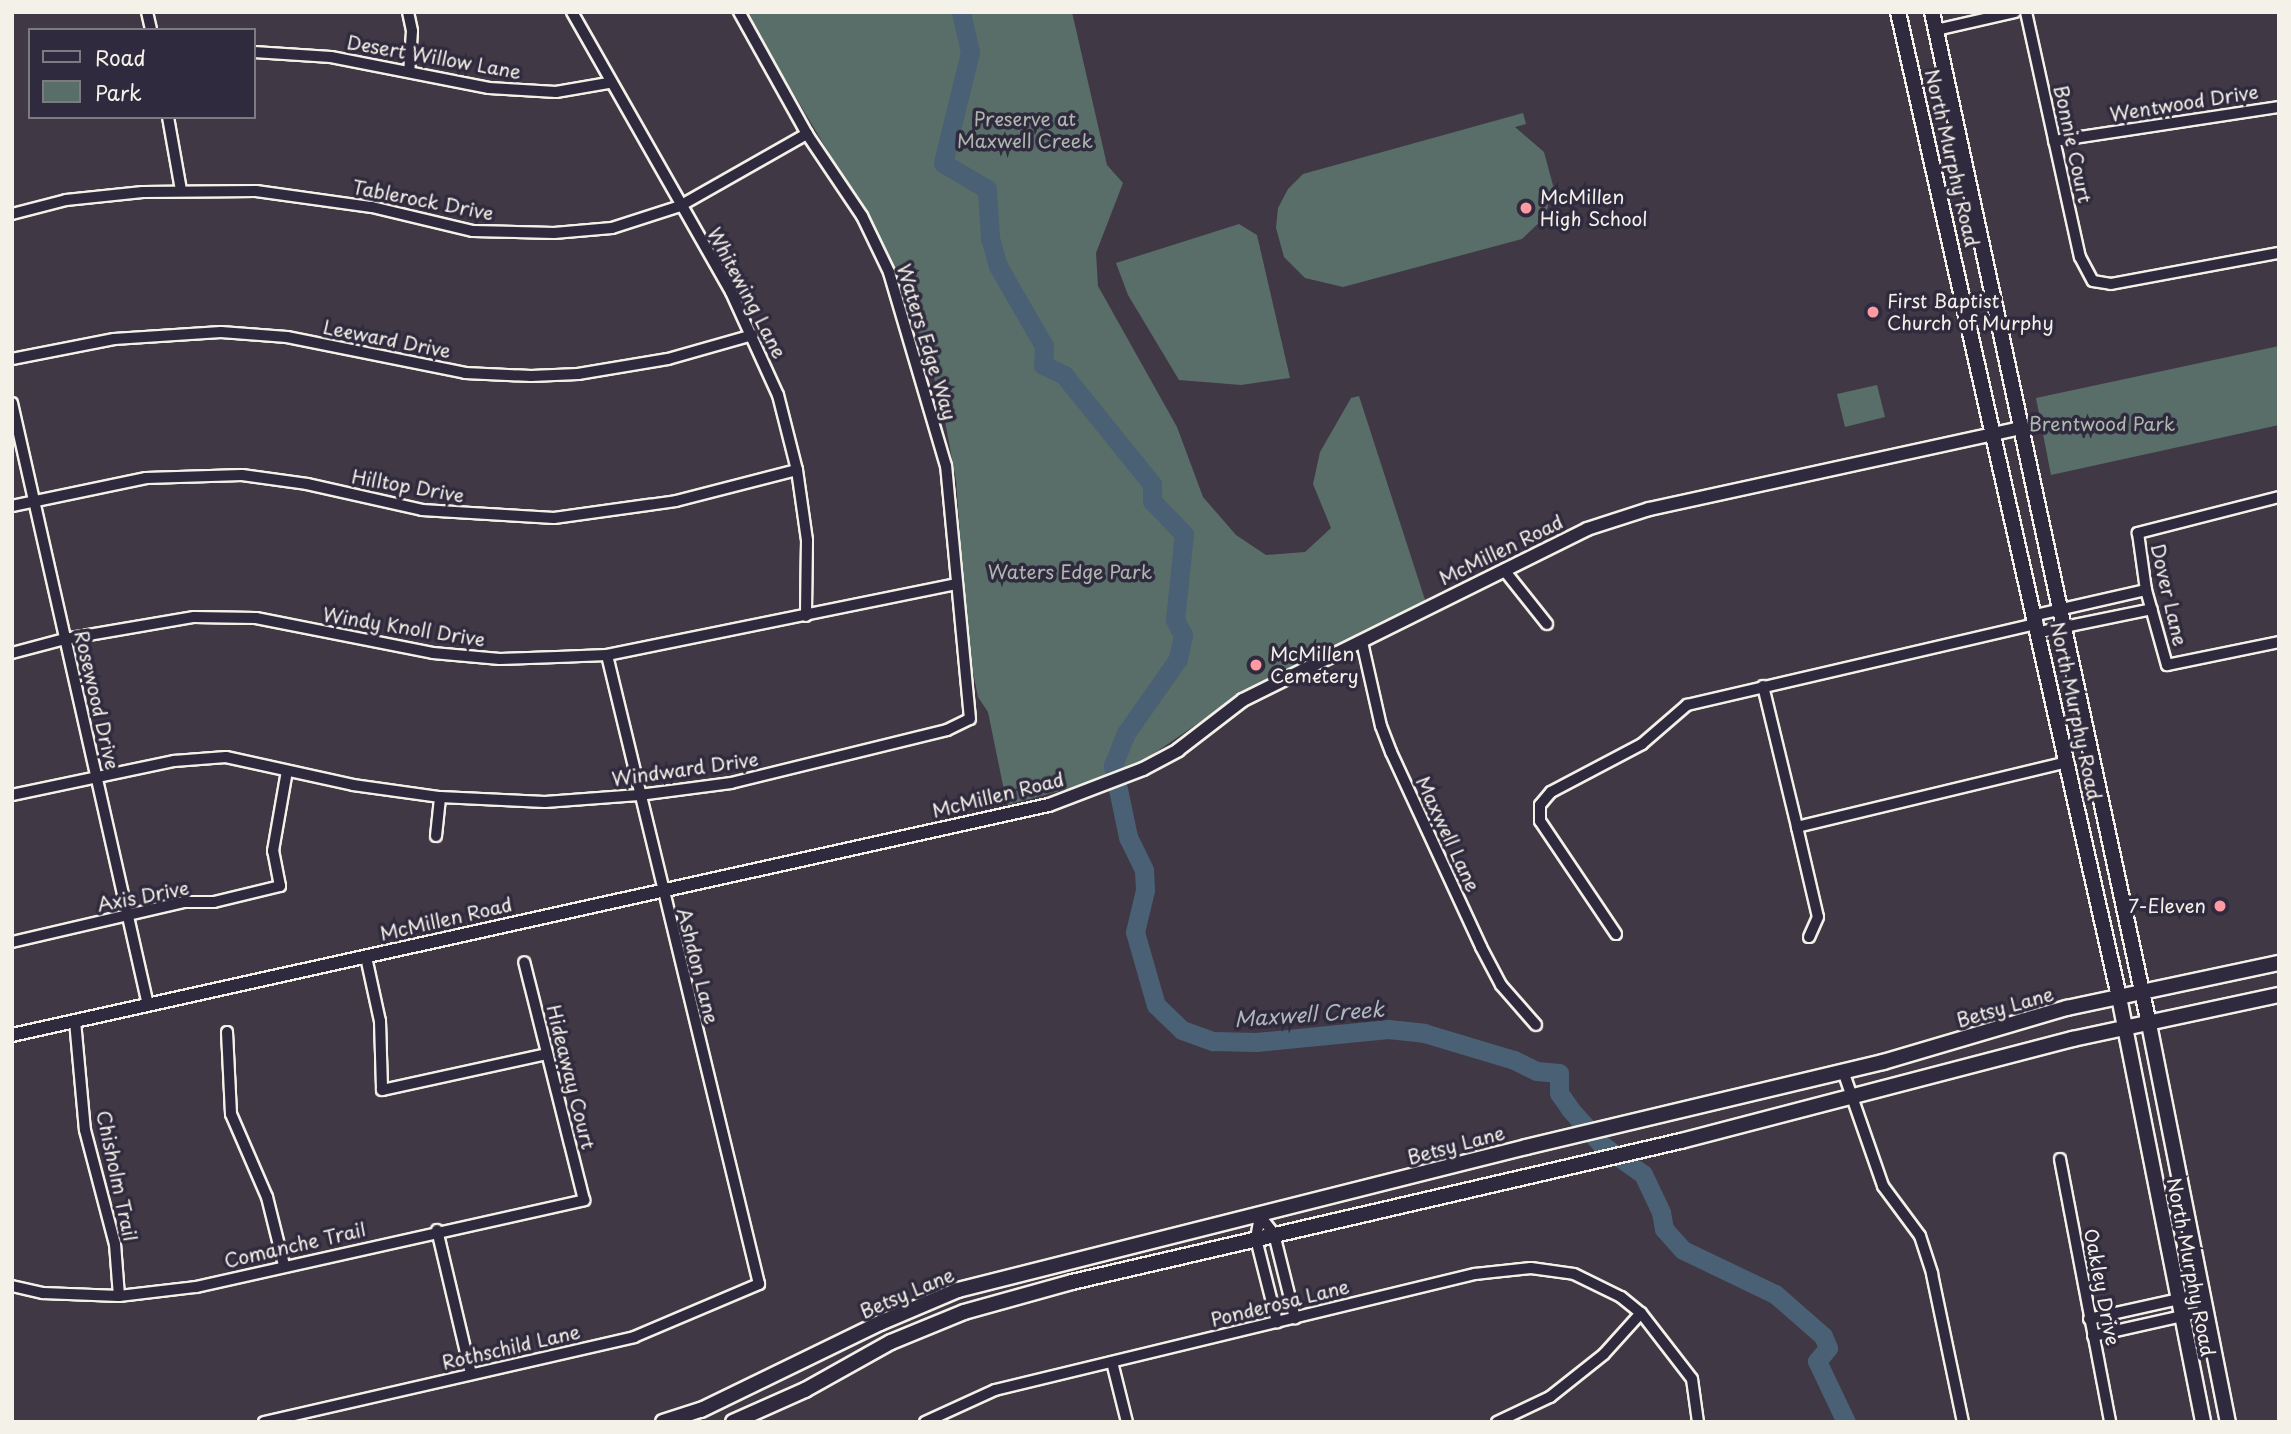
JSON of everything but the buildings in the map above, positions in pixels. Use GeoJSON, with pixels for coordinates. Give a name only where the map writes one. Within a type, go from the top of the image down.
{"type":"FeatureCollection","features":[{"type":"Feature","properties":{"kind":"main road","name":"North Murphy Road"},"geometry":{"type":"LineString","coordinates":[[1898,12],[1996,434],[2119,997],[2203,1422]]}},
{"type":"Feature","properties":{"kind":"main road","name":"North Murphy Road"},"geometry":{"type":"LineString","coordinates":[[1932,12],[2150,1024],[2228,1422]]}},
{"type":"Feature","properties":{"kind":"main road","name":"Betsy Lane"},"geometry":{"type":"LineString","coordinates":[[663,1422],[701,1410],[880,1322],[958,1290],[1526,1147],[1843,1071],[2119,997],[2279,963]]}},
{"type":"Feature","properties":{"kind":"main road","name":"Betsy Lane"},"geometry":{"type":"LineString","coordinates":[[733,1422],[805,1390],[891,1342],[964,1312],[1274,1234],[1681,1141],[2125,1028],[2279,995]]}},
{"type":"Feature","properties":{"kind":"street"},"geometry":{"type":"LineString","coordinates":[[408,12],[412,31],[409,71]]}},
{"type":"Feature","properties":{"kind":"street","name":"Whitewing Lane"},"geometry":{"type":"LineString","coordinates":[[572,12],[608,83],[753,335],[778,395],[797,470],[807,540],[806,616]]}},
{"type":"Feature","properties":{"kind":"street","name":"Waters Edge Way"},"geometry":{"type":"LineString","coordinates":[[739,12],[807,134],[862,216],[889,272],[946,466],[970,719]]}},
{"type":"Feature","properties":{"kind":"street"},"geometry":{"type":"LineString","coordinates":[[1936,30],[2015,12]]}},
{"type":"Feature","properties":{"kind":"street","name":"Bonnie Court"},"geometry":{"type":"LineString","coordinates":[[2026,12],[2080,257],[2093,281],[2111,284],[2279,253]]}},
{"type":"Feature","properties":{"kind":"street","name":"Desert Willow Lane"},"geometry":{"type":"LineString","coordinates":[[256,52],[331,57],[489,88],[556,92],[608,83]]}},
{"type":"Feature","properties":{"kind":"street","name":"Wentwood Drive"},"geometry":{"type":"LineString","coordinates":[[2054,141],[2279,107]]}},
{"type":"Feature","properties":{"kind":"street"},"geometry":{"type":"LineString","coordinates":[[168,119],[181,190]]}},
{"type":"Feature","properties":{"kind":"street","name":"Tablerock Drive"},"geometry":{"type":"LineString","coordinates":[[12,214],[66,200],[181,190],[315,197],[472,231],[554,233],[612,228],[680,206],[807,134]]}},
{"type":"Feature","properties":{"kind":"street","name":"Leeward Drive"},"geometry":{"type":"LineString","coordinates":[[12,359],[114,339],[221,332],[287,337],[465,373],[531,376],[578,374],[667,359],[753,335]]}},
{"type":"Feature","properties":{"kind":"street","name":"Rosewood Drive"},"geometry":{"type":"LineString","coordinates":[[12,403],[148,1005]]}},
{"type":"Feature","properties":{"kind":"street","name":"McMillen Road"},"geometry":{"type":"LineString","coordinates":[[12,1035],[1039,808],[1143,769],[1178,750],[1243,700],[1587,529],[1649,509],[2021,428]]}},
{"type":"Feature","properties":{"kind":"street","name":"Hilltop Drive"},"geometry":{"type":"LineString","coordinates":[[12,506],[146,478],[242,475],[433,511],[554,518],[676,501],[797,470]]}},
{"type":"Feature","properties":{"kind":"street","name":"Dover Lane"},"geometry":{"type":"LineString","coordinates":[[2279,497],[2138,533],[2146,590],[2167,665],[2279,642]]}},
{"type":"Feature","properties":{"kind":"street"},"geometry":{"type":"LineString","coordinates":[[1504,570],[1547,624]]}},
{"type":"Feature","properties":{"kind":"street","name":"Windy Knoll Drive"},"geometry":{"type":"LineString","coordinates":[[12,653],[158,620],[256,618],[433,653],[500,659],[607,654],[956,584]]}},
{"type":"Feature","properties":{"kind":"street"},"geometry":{"type":"LineString","coordinates":[[1616,934],[1540,821],[1544,798],[1642,744],[1686,705],[2038,623],[2059,610],[2146,590]]}},
{"type":"Feature","properties":{"kind":"street"},"geometry":{"type":"LineString","coordinates":[[2038,623],[2063,628],[2151,609]]}},
{"type":"Feature","properties":{"kind":"street","name":"Maxwell Lane"},"geometry":{"type":"LineString","coordinates":[[1362,642],[1378,715],[1391,752],[1501,985],[1536,1025]]}},
{"type":"Feature","properties":{"kind":"street","name":"Ashdon Lane"},"geometry":{"type":"LineString","coordinates":[[607,654],[758,1284]]}},
{"type":"Feature","properties":{"kind":"street"},"geometry":{"type":"LineString","coordinates":[[1763,686],[1818,917],[1809,937]]}},
{"type":"Feature","properties":{"kind":"street","name":"Windward Drive"},"geometry":{"type":"LineString","coordinates":[[12,795],[96,775],[226,757],[287,771],[440,797],[545,802],[639,795],[730,783],[947,730],[970,719]]}},
{"type":"Feature","properties":{"kind":"street"},"geometry":{"type":"LineString","coordinates":[[1797,827],[2068,762]]}},
{"type":"Feature","properties":{"kind":"street","name":"Axis Drive"},"geometry":{"type":"LineString","coordinates":[[12,942],[184,902],[214,902],[280,886],[273,851],[287,771]]}},
{"type":"Feature","properties":{"kind":"street"},"geometry":{"type":"LineString","coordinates":[[436,836],[440,797]]}},
{"type":"Feature","properties":{"kind":"street"},"geometry":{"type":"LineString","coordinates":[[366,957],[380,1021],[383,1090],[547,1054]]}},
{"type":"Feature","properties":{"kind":"street","name":"Hideaway Court"},"geometry":{"type":"LineString","coordinates":[[524,962],[584,1200]]}},
{"type":"Feature","properties":{"kind":"street","name":"Chisholm Trail"},"geometry":{"type":"LineString","coordinates":[[75,1021],[85,1130],[115,1244],[119,1296]]}},
{"type":"Feature","properties":{"kind":"street"},"geometry":{"type":"LineString","coordinates":[[227,1032],[231,1114],[267,1197],[284,1265]]}},
{"type":"Feature","properties":{"kind":"street"},"geometry":{"type":"LineString","coordinates":[[1843,1071],[1850,1099],[1883,1186],[1920,1236],[1933,1275],[1963,1422]]}},
{"type":"Feature","properties":{"kind":"street","name":"Oakley Drive"},"geometry":{"type":"LineString","coordinates":[[2060,1159],[2110,1422]]}},
{"type":"Feature","properties":{"kind":"street","name":"Comanche Trail"},"geometry":{"type":"LineString","coordinates":[[12,1286],[43,1293],[119,1296],[196,1287],[437,1230],[584,1200]]}},
{"type":"Feature","properties":{"kind":"street"},"geometry":{"type":"LineString","coordinates":[[1260,1216],[1274,1234],[1295,1318]]}},
{"type":"Feature","properties":{"kind":"street"},"geometry":{"type":"LineString","coordinates":[[1260,1216],[1256,1239],[1277,1322]]}},
{"type":"Feature","properties":{"kind":"street"},"geometry":{"type":"LineString","coordinates":[[437,1230],[471,1374]]}},
{"type":"Feature","properties":{"kind":"street","name":"Ponderosa Lane"},"geometry":{"type":"LineString","coordinates":[[925,1422],[995,1390],[1475,1275],[1531,1268],[1574,1274],[1620,1297],[1640,1313],[1664,1337],[1692,1379],[1698,1422]]}},
{"type":"Feature","properties":{"kind":"street","name":"Rothschild Lane"},"geometry":{"type":"LineString","coordinates":[[271,1421],[634,1337],[758,1284]]}},
{"type":"Feature","properties":{"kind":"street"},"geometry":{"type":"LineString","coordinates":[[2089,1319],[2202,1294]]}},
{"type":"Feature","properties":{"kind":"street"},"geometry":{"type":"LineString","coordinates":[[2093,1336],[2205,1311]]}},
{"type":"Feature","properties":{"kind":"street"},"geometry":{"type":"LineString","coordinates":[[1497,1422],[1550,1397],[1604,1354],[1640,1313]]}},
{"type":"Feature","properties":{"kind":"street"},"geometry":{"type":"LineString","coordinates":[[1112,1362],[1126,1422]]}},
{"type":"Feature","properties":{"kind":"green space"},"geometry":{"type":"Polygon","coordinates":[[[745,12],[1072,12],[1107,165],[1123,183],[1096,253],[1098,286],[1177,427],[1203,497],[1236,535],[1266,555],[1305,552],[1331,528],[1313,484],[1320,452],[1351,398],[1359,396],[1426,603],[1245,691],[1143,761],[1075,787],[1007,805],[988,712],[978,697],[968,648],[956,480],[941,400],[921,338],[871,224],[745,12]]]}},
{"type":"Feature","properties":{"kind":"green space"},"geometry":{"type":"Polygon","coordinates":[[[1523,113],[1526,124],[1515,127],[1544,152],[1554,189],[1544,218],[1522,239],[1343,287],[1305,278],[1284,257],[1276,228],[1278,208],[1288,189],[1303,174],[1523,113]]]}},
{"type":"Feature","properties":{"kind":"green space"},"geometry":{"type":"Polygon","coordinates":[[[1239,224],[1257,235],[1290,378],[1241,385],[1179,380],[1128,295],[1116,263],[1239,224]]]}},
{"type":"Feature","properties":{"kind":"green space","name":"Brentwood Park"},"geometry":{"type":"Polygon","coordinates":[[[2279,346],[2279,425],[2051,475],[2036,398],[2279,346]]]}},
{"type":"Feature","properties":{"kind":"green space"},"geometry":{"type":"Polygon","coordinates":[[[1877,385],[1885,417],[1845,427],[1837,394],[1877,385]]]}},
{"type":"Feature","properties":{"kind":"waterway","name":"Maxwell Creek"},"geometry":{"type":"LineString","coordinates":[[961,12],[970,52],[943,163],[987,189],[990,238],[998,266],[1044,346],[1043,365],[1064,375],[1152,484],[1152,501],[1184,534],[1175,620],[1183,635],[1178,659],[1126,733],[1113,765],[1128,837],[1144,870],[1145,890],[1135,932],[1156,1005],[1182,1030],[1213,1041],[1256,1042],[1388,1029],[1424,1033],[1514,1060],[1537,1071],[1559,1073],[1559,1093],[1570,1109],[1602,1145],[1643,1174],[1661,1212],[1664,1229],[1683,1250],[1775,1294],[1823,1336],[1828,1348],[1817,1361],[1846,1422]]}},
{"type":"Feature","properties":{"kind":"place","name":"McMillen High School"},"geometry":{"type":"Point","coordinates":[1526,208]}},
{"type":"Feature","properties":{"kind":"place","name":"First Baptist Church of Murphy"},"geometry":{"type":"Point","coordinates":[1873,312]}},
{"type":"Feature","properties":{"kind":"place","name":"McMillen Cemetery"},"geometry":{"type":"Point","coordinates":[1256,665]}},
{"type":"Feature","properties":{"kind":"place","name":"7-Eleven"},"geometry":{"type":"Point","coordinates":[2220,906]}},
{"type":"Feature","properties":{"kind":"park label","name":"Preserve at Maxwell Creek"},"geometry":{"type":"Point","coordinates":[1025,130]}},
{"type":"Feature","properties":{"kind":"park label","name":"Waters Edge Park"},"geometry":{"type":"Point","coordinates":[1070,572]}}]}
